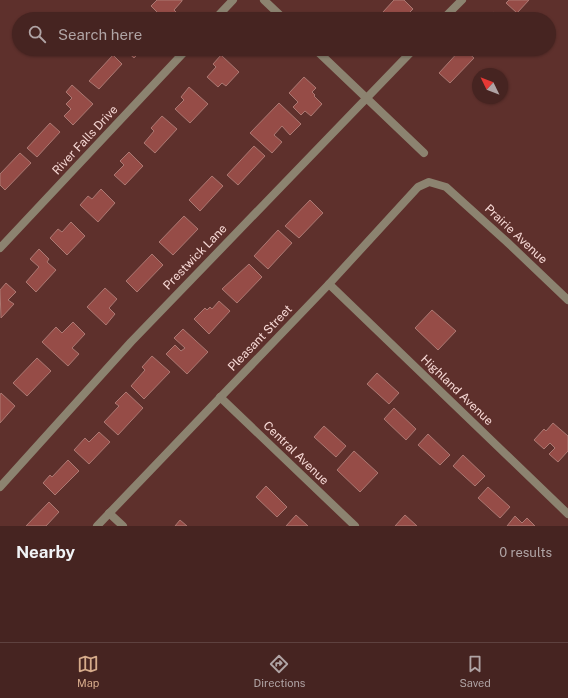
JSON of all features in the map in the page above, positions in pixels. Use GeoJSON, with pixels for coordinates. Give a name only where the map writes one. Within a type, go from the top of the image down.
{"type":"FeatureCollection","features":[{"type":"Feature","properties":{"kind":"street"},"geometry":{"type":"LineString","coordinates":[[222,12],[233,0]]}},
{"type":"Feature","properties":{"kind":"street"},"geometry":{"type":"LineString","coordinates":[[264,0],[277,12]]}},
{"type":"Feature","properties":{"kind":"street"},"geometry":{"type":"LineString","coordinates":[[451,12],[462,0]]}},
{"type":"Feature","properties":{"kind":"street","name":"River Falls Drive"},"geometry":{"type":"LineString","coordinates":[[0,248],[180,56]]}},
{"type":"Feature","properties":{"kind":"street"},"geometry":{"type":"LineString","coordinates":[[322,56],[424,153]]}},
{"type":"Feature","properties":{"kind":"street","name":"Prestwick Lane"},"geometry":{"type":"LineString","coordinates":[[0,487],[131,342],[407,56]]}},
{"type":"Feature","properties":{"kind":"street","name":"Pleasant Street"},"geometry":{"type":"LineString","coordinates":[[97,526],[329,284],[418,187],[429,182],[446,187]]}},
{"type":"Feature","properties":{"kind":"street","name":"Prairie Avenue"},"geometry":{"type":"LineString","coordinates":[[446,187],[568,300]]}},
{"type":"Feature","properties":{"kind":"street","name":"Highland Avenue"},"geometry":{"type":"LineString","coordinates":[[329,284],[568,514]]}},
{"type":"Feature","properties":{"kind":"street","name":"Central Avenue"},"geometry":{"type":"LineString","coordinates":[[220,397],[355,526]]}},
{"type":"Feature","properties":{"kind":"street"},"geometry":{"type":"LineString","coordinates":[[109,513],[122,526]]}},
{"type":"Feature","properties":{"kind":"building"},"geometry":{"type":"Polygon","coordinates":[[[157,0],[182,0],[174,10],[176,12],[157,12],[151,6],[157,0]]]}},
{"type":"Feature","properties":{"kind":"building"},"geometry":{"type":"Polygon","coordinates":[[[394,0],[404,0],[413,9],[410,12],[383,12],[394,0]]]}},
{"type":"Feature","properties":{"kind":"building"},"geometry":{"type":"Polygon","coordinates":[[[509,0],[529,0],[518,12],[516,12],[506,3],[509,0]]]}},
{"type":"Feature","properties":{"kind":"building"},"geometry":{"type":"Polygon","coordinates":[[[112,56],[114,56],[122,64],[99,89],[89,81],[112,56]]]}},
{"type":"Feature","properties":{"kind":"building"},"geometry":{"type":"Polygon","coordinates":[[[220,56],[222,56],[239,72],[226,86],[222,83],[218,87],[207,77],[216,67],[213,64],[220,56]]]}},
{"type":"Feature","properties":{"kind":"building"},"geometry":{"type":"Polygon","coordinates":[[[455,56],[472,56],[474,58],[450,83],[439,73],[455,56]]]}},
{"type":"Feature","properties":{"kind":"building"},"geometry":{"type":"Polygon","coordinates":[[[304,77],[316,88],[312,92],[322,104],[311,116],[305,111],[301,115],[293,107],[298,102],[289,93],[304,77]]]}},
{"type":"Feature","properties":{"kind":"building"},"geometry":{"type":"Polygon","coordinates":[[[72,85],[93,104],[73,125],[64,116],[71,109],[66,104],[72,98],[66,92],[72,85]]]}},
{"type":"Feature","properties":{"kind":"building"},"geometry":{"type":"Polygon","coordinates":[[[189,87],[208,104],[190,123],[175,109],[184,100],[181,97],[189,87]]]}},
{"type":"Feature","properties":{"kind":"building"},"geometry":{"type":"Polygon","coordinates":[[[279,103],[301,124],[290,135],[282,126],[274,135],[282,142],[272,153],[250,133],[279,103]]]}},
{"type":"Feature","properties":{"kind":"building"},"geometry":{"type":"Polygon","coordinates":[[[162,116],[177,129],[155,153],[144,143],[154,131],[151,128],[162,116]]]}},
{"type":"Feature","properties":{"kind":"building"},"geometry":{"type":"Polygon","coordinates":[[[50,123],[60,132],[37,157],[27,148],[50,123]]]}},
{"type":"Feature","properties":{"kind":"building"},"geometry":{"type":"Polygon","coordinates":[[[254,146],[265,156],[238,185],[227,175],[254,146]]]}},
{"type":"Feature","properties":{"kind":"building"},"geometry":{"type":"Polygon","coordinates":[[[129,152],[143,166],[125,185],[114,175],[124,165],[120,161],[129,152]]]}},
{"type":"Feature","properties":{"kind":"building"},"geometry":{"type":"Polygon","coordinates":[[[20,153],[31,163],[5,190],[0,185],[0,174],[20,153]]]}},
{"type":"Feature","properties":{"kind":"building"},"geometry":{"type":"Polygon","coordinates":[[[212,176],[223,186],[200,211],[189,200],[212,176]]]}},
{"type":"Feature","properties":{"kind":"building"},"geometry":{"type":"Polygon","coordinates":[[[101,189],[115,203],[98,222],[80,205],[88,196],[92,199],[101,189]]]}},
{"type":"Feature","properties":{"kind":"building"},"geometry":{"type":"Polygon","coordinates":[[[310,200],[323,213],[299,238],[285,226],[310,200]]]}},
{"type":"Feature","properties":{"kind":"building"},"geometry":{"type":"Polygon","coordinates":[[[184,216],[198,229],[173,255],[159,242],[184,216]]]}},
{"type":"Feature","properties":{"kind":"building"},"geometry":{"type":"Polygon","coordinates":[[[71,222],[85,236],[67,255],[50,238],[58,229],[62,232],[71,222]]]}},
{"type":"Feature","properties":{"kind":"building"},"geometry":{"type":"Polygon","coordinates":[[[278,230],[292,243],[268,269],[254,256],[278,230]]]}},
{"type":"Feature","properties":{"kind":"building"},"geometry":{"type":"Polygon","coordinates":[[[39,249],[49,259],[47,262],[56,270],[36,292],[26,282],[39,267],[30,259],[39,249]]]}},
{"type":"Feature","properties":{"kind":"building"},"geometry":{"type":"Polygon","coordinates":[[[152,254],[163,265],[137,292],[126,281],[152,254]]]}},
{"type":"Feature","properties":{"kind":"building"},"geometry":{"type":"Polygon","coordinates":[[[249,264],[262,277],[237,303],[222,289],[249,264]]]}},
{"type":"Feature","properties":{"kind":"building"},"geometry":{"type":"Polygon","coordinates":[[[6,283],[16,292],[8,300],[14,304],[1,318],[0,290],[6,283]]]}},
{"type":"Feature","properties":{"kind":"building"},"geometry":{"type":"Polygon","coordinates":[[[105,288],[117,299],[109,308],[115,314],[106,325],[87,307],[105,288]]]}},
{"type":"Feature","properties":{"kind":"building"},"geometry":{"type":"Polygon","coordinates":[[[219,301],[230,311],[209,334],[194,319],[205,308],[207,310],[210,307],[212,309],[219,301]]]}},
{"type":"Feature","properties":{"kind":"building"},"geometry":{"type":"Polygon","coordinates":[[[432,310],[456,331],[438,350],[415,328],[432,310]]]}},
{"type":"Feature","properties":{"kind":"building"},"geometry":{"type":"Polygon","coordinates":[[[73,322],[85,334],[72,348],[79,354],[68,366],[42,342],[56,327],[62,333],[73,322]]]}},
{"type":"Feature","properties":{"kind":"building"},"geometry":{"type":"Polygon","coordinates":[[[183,329],[208,352],[187,374],[166,354],[175,345],[181,351],[185,348],[174,338],[183,329]]]}},
{"type":"Feature","properties":{"kind":"building"},"geometry":{"type":"Polygon","coordinates":[[[152,356],[170,372],[144,399],[131,386],[145,370],[142,367],[152,356]]]}},
{"type":"Feature","properties":{"kind":"building"},"geometry":{"type":"Polygon","coordinates":[[[37,358],[51,371],[27,396],[13,383],[37,358]]]}},
{"type":"Feature","properties":{"kind":"building"},"geometry":{"type":"Polygon","coordinates":[[[377,373],[399,393],[389,404],[367,384],[377,373]]]}},
{"type":"Feature","properties":{"kind":"building"},"geometry":{"type":"Polygon","coordinates":[[[126,392],[143,408],[118,435],[104,422],[119,406],[115,403],[126,392]]]}},
{"type":"Feature","properties":{"kind":"building"},"geometry":{"type":"Polygon","coordinates":[[[1,393],[15,406],[0,423],[0,395],[1,393]]]}},
{"type":"Feature","properties":{"kind":"building"},"geometry":{"type":"Polygon","coordinates":[[[394,408],[416,429],[406,440],[384,419],[394,408]]]}},
{"type":"Feature","properties":{"kind":"building"},"geometry":{"type":"Polygon","coordinates":[[[553,423],[568,436],[568,451],[558,462],[549,454],[555,448],[550,443],[544,449],[534,440],[544,429],[546,431],[553,423]]]}},
{"type":"Feature","properties":{"kind":"building"},"geometry":{"type":"Polygon","coordinates":[[[324,426],[346,446],[336,457],[314,437],[324,426]]]}},
{"type":"Feature","properties":{"kind":"building"},"geometry":{"type":"Polygon","coordinates":[[[99,432],[110,442],[89,464],[74,450],[85,438],[89,442],[99,432]]]}},
{"type":"Feature","properties":{"kind":"building"},"geometry":{"type":"Polygon","coordinates":[[[428,434],[450,455],[440,465],[418,445],[428,434]]]}},
{"type":"Feature","properties":{"kind":"building"},"geometry":{"type":"Polygon","coordinates":[[[354,451],[378,473],[360,492],[337,470],[354,451]]]}},
{"type":"Feature","properties":{"kind":"building"},"geometry":{"type":"Polygon","coordinates":[[[463,455],[485,476],[475,486],[453,466],[463,455]]]}},
{"type":"Feature","properties":{"kind":"building"},"geometry":{"type":"Polygon","coordinates":[[[68,460],[79,471],[55,495],[43,483],[50,475],[52,477],[68,460]]]}},
{"type":"Feature","properties":{"kind":"building"},"geometry":{"type":"Polygon","coordinates":[[[266,486],[287,507],[277,517],[256,497],[266,486]]]}},
{"type":"Feature","properties":{"kind":"building"},"geometry":{"type":"Polygon","coordinates":[[[488,487],[510,507],[500,518],[478,498],[488,487]]]}},
{"type":"Feature","properties":{"kind":"building"},"geometry":{"type":"Polygon","coordinates":[[[49,502],[59,512],[46,526],[26,526],[49,502]]]}},
{"type":"Feature","properties":{"kind":"building"},"geometry":{"type":"Polygon","coordinates":[[[296,515],[308,526],[286,526],[296,515]]]}},
{"type":"Feature","properties":{"kind":"building"},"geometry":{"type":"Polygon","coordinates":[[[405,515],[417,526],[395,526],[405,515]]]}},
{"type":"Feature","properties":{"kind":"building"},"geometry":{"type":"Polygon","coordinates":[[[515,516],[522,523],[527,518],[535,526],[507,526],[515,516]]]}},
{"type":"Feature","properties":{"kind":"building"},"geometry":{"type":"Polygon","coordinates":[[[180,520],[187,526],[175,526],[180,520]]]}}]}
